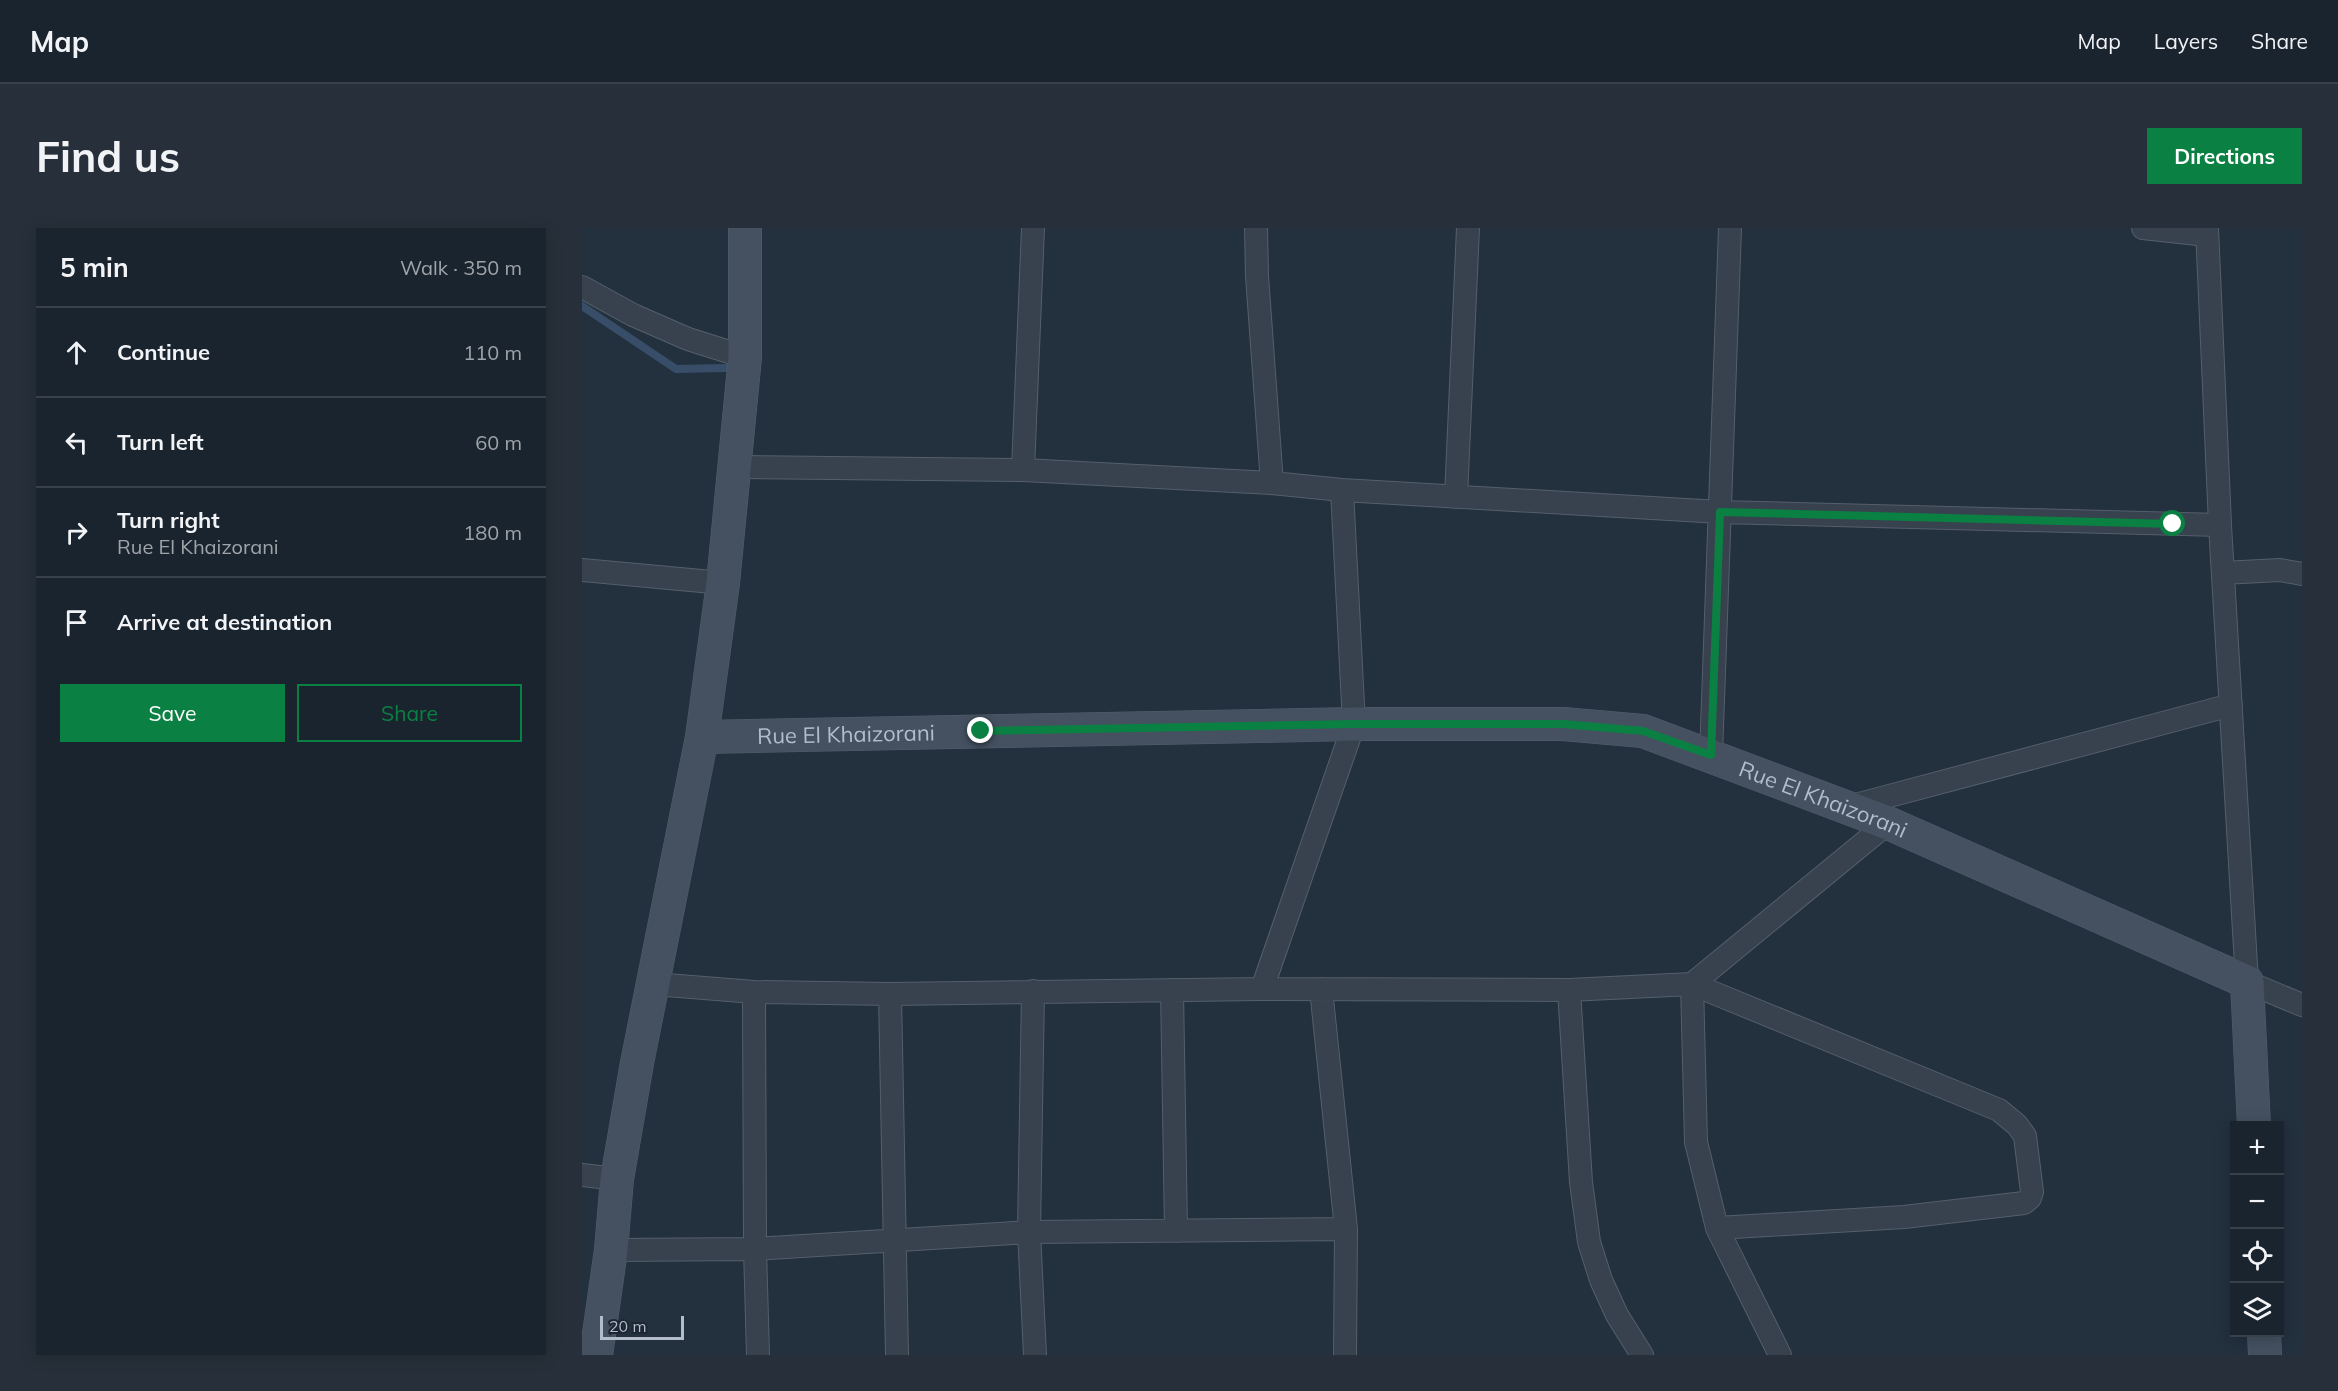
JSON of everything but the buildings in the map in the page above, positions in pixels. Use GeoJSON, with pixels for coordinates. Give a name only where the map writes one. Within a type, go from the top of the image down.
{"type":"FeatureCollection","features":[{"type":"Feature","properties":{"kind":"street"},"geometry":{"type":"LineString","coordinates":[[596,1355],[611,1250],[617,1179],[636,1063],[654,984],[702,736],[723,583],[745,357],[745,228]]}},
{"type":"Feature","properties":{"kind":"street"},"geometry":{"type":"LineString","coordinates":[[1023,470],[1034,228]]}},
{"type":"Feature","properties":{"kind":"street"},"geometry":{"type":"LineString","coordinates":[[1256,228],[1257,276],[1272,483]]}},
{"type":"Feature","properties":{"kind":"street"},"geometry":{"type":"LineString","coordinates":[[1456,497],[1467,228]]}},
{"type":"Feature","properties":{"kind":"street"},"geometry":{"type":"LineString","coordinates":[[1711,755],[1730,228]]}},
{"type":"Feature","properties":{"kind":"street"},"geometry":{"type":"LineString","coordinates":[[2143,228],[2207,231],[2220,525],[2254,1121]]}},
{"type":"Feature","properties":{"kind":"street"},"geometry":{"type":"LineString","coordinates":[[582,287],[644,320],[688,339],[745,357]]}},
{"type":"Feature","properties":{"kind":"street"},"geometry":{"type":"LineString","coordinates":[[735,467],[1023,470],[1272,483],[1342,490],[1720,512],[2220,525]]}},
{"type":"Feature","properties":{"kind":"street"},"geometry":{"type":"LineString","coordinates":[[1262,989],[1354,724],[1342,490]]}},
{"type":"Feature","properties":{"kind":"street"},"geometry":{"type":"LineString","coordinates":[[582,570],[723,583]]}},
{"type":"Feature","properties":{"kind":"street"},"geometry":{"type":"LineString","coordinates":[[2223,573],[2280,570],[2302,574]]}},
{"type":"Feature","properties":{"kind":"street"},"geometry":{"type":"LineString","coordinates":[[1848,807],[2230,705]]}},
{"type":"Feature","properties":{"kind":"street","name":"Rue El Khaizorani"},"geometry":{"type":"LineString","coordinates":[[702,736],[1354,724],[1563,724],[1643,731],[1888,823],[2302,1005]]}},
{"type":"Feature","properties":{"kind":"street"},"geometry":{"type":"LineString","coordinates":[[1692,984],[1888,823]]}},
{"type":"Feature","properties":{"kind":"street"},"geometry":{"type":"LineString","coordinates":[[654,984],[754,992],[890,994],[1262,989],[1569,990],[1692,984],[1999,1110],[2017,1125],[2025,1136],[2032,1192],[2030,1198],[2024,1203],[1904,1217],[1717,1228]]}},
{"type":"Feature","properties":{"kind":"street"},"geometry":{"type":"LineString","coordinates":[[1692,984],[1696,1142],[1717,1228],[1780,1355]]}},
{"type":"Feature","properties":{"kind":"street"},"geometry":{"type":"LineString","coordinates":[[1321,989],[1346,1229],[1345,1355]]}},
{"type":"Feature","properties":{"kind":"street"},"geometry":{"type":"LineString","coordinates":[[1172,990],[1176,1231]]}},
{"type":"Feature","properties":{"kind":"street"},"geometry":{"type":"LineString","coordinates":[[1569,990],[1581,1182],[1589,1242],[1601,1280],[1617,1315],[1642,1355]]}},
{"type":"Feature","properties":{"kind":"street"},"geometry":{"type":"LineString","coordinates":[[1033,991],[1029,1232],[1035,1355]]}},
{"type":"Feature","properties":{"kind":"street"},"geometry":{"type":"LineString","coordinates":[[754,992],[755,1249],[758,1355]]}},
{"type":"Feature","properties":{"kind":"street"},"geometry":{"type":"LineString","coordinates":[[890,994],[897,1355]]}},
{"type":"Feature","properties":{"kind":"street"},"geometry":{"type":"LineString","coordinates":[[582,1175],[617,1179]]}},
{"type":"Feature","properties":{"kind":"street"},"geometry":{"type":"LineString","coordinates":[[611,1250],[755,1249],[1029,1232],[1346,1229]]}},
{"type":"Feature","properties":{"kind":"street"},"geometry":{"type":"LineString","coordinates":[[2264,1337],[2265,1355]]}},
{"type":"Feature","properties":{"kind":"waterway"},"geometry":{"type":"LineString","coordinates":[[582,306],[676,369],[726,368]]}},
{"type":"Feature","properties":{"kind":"route"},"geometry":{"type":"LineString","coordinates":[[981,731],[1354,724],[1563,724],[1643,731],[1711,755],[1720,512],[2173,524]]}}]}
